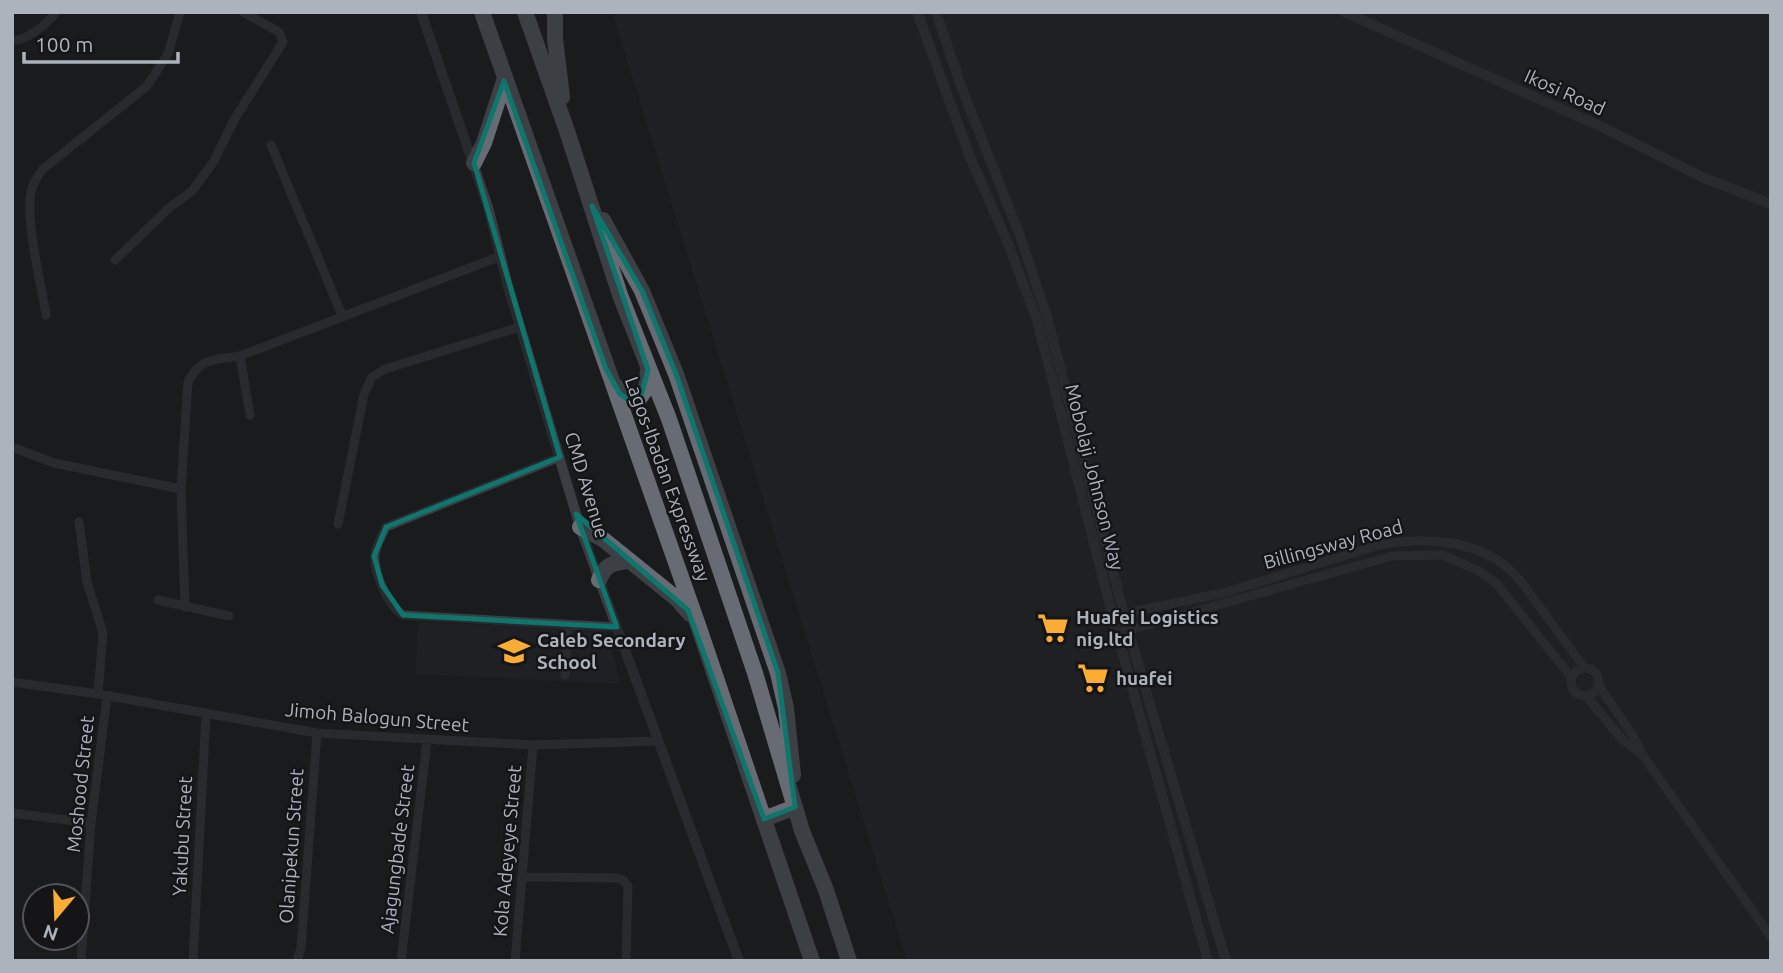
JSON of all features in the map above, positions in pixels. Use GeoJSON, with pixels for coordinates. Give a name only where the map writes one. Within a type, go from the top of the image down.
{"type":"FeatureCollection","features":[{"type":"Feature","properties":{"kind":"highway","name":"Lagos-Ibadan Expressway"},"geometry":{"type":"LineString","coordinates":[[482,12],[699,628],[812,961]]}},
{"type":"Feature","properties":{"kind":"highway","name":"Lagos-Ibadan Expressway"},"geometry":{"type":"LineString","coordinates":[[525,12],[620,295],[669,419],[755,673],[795,807],[849,961]]}},
{"type":"Feature","properties":{"kind":"highway"},"geometry":{"type":"LineString","coordinates":[[555,12],[555,39],[567,131]]}},
{"type":"Feature","properties":{"kind":"highway"},"geometry":{"type":"LineString","coordinates":[[474,163],[484,143],[504,80]]}},
{"type":"Feature","properties":{"kind":"highway"},"geometry":{"type":"LineString","coordinates":[[592,206],[606,223],[642,291],[676,374],[778,673],[792,753],[791,791]]}},
{"type":"Feature","properties":{"kind":"highway"},"geometry":{"type":"LineString","coordinates":[[606,369],[620,394],[634,400],[644,394],[648,370]]}},
{"type":"Feature","properties":{"kind":"highway"},"geometry":{"type":"LineString","coordinates":[[580,527],[604,540],[677,599],[688,610],[699,628]]}},
{"type":"Feature","properties":{"kind":"highway"},"geometry":{"type":"LineString","coordinates":[[598,580],[602,571],[612,563],[627,561]]}},
{"type":"Feature","properties":{"kind":"highway"},"geometry":{"type":"LineString","coordinates":[[764,819],[795,807]]}},
{"type":"Feature","properties":{"kind":"street"},"geometry":{"type":"LineString","coordinates":[[12,41],[19,41],[37,31],[56,12]]}},
{"type":"Feature","properties":{"kind":"street"},"geometry":{"type":"LineString","coordinates":[[46,315],[33,235],[30,199],[33,184],[43,169],[147,86],[168,54],[180,12]]}},
{"type":"Feature","properties":{"kind":"street"},"geometry":{"type":"LineString","coordinates":[[115,260],[169,208],[192,191],[214,161],[234,120],[283,42],[279,32],[243,12]]}},
{"type":"Feature","properties":{"kind":"street","name":"CMD Avenue"},"geometry":{"type":"LineString","coordinates":[[421,12],[488,207],[520,327],[580,527],[739,961]]}},
{"type":"Feature","properties":{"kind":"street","name":"Mobolaji Johnson Way"},"geometry":{"type":"LineString","coordinates":[[917,12],[966,145],[1037,320],[1119,614]]}},
{"type":"Feature","properties":{"kind":"street","name":"Mobolaji Johnson Way"},"geometry":{"type":"LineString","coordinates":[[936,12],[961,86],[1020,236],[1047,317],[1123,631],[1208,961]]}},
{"type":"Feature","properties":{"kind":"street","name":"Ikosi Road"},"geometry":{"type":"LineString","coordinates":[[1345,12],[1604,128],[1702,177],[1771,204]]}},
{"type":"Feature","properties":{"kind":"street"},"geometry":{"type":"LineString","coordinates":[[271,145],[342,315]]}},
{"type":"Feature","properties":{"kind":"street"},"geometry":{"type":"LineString","coordinates":[[185,607],[181,489],[188,382],[195,368],[204,362],[240,356],[500,256]]}},
{"type":"Feature","properties":{"kind":"street"},"geometry":{"type":"LineString","coordinates":[[338,524],[364,394],[372,377],[386,369],[520,327]]}},
{"type":"Feature","properties":{"kind":"street"},"geometry":{"type":"LineString","coordinates":[[240,356],[250,415]]}},
{"type":"Feature","properties":{"kind":"street"},"geometry":{"type":"LineString","coordinates":[[12,447],[54,463],[181,489]]}},
{"type":"Feature","properties":{"kind":"street"},"geometry":{"type":"LineString","coordinates":[[560,457],[386,527],[374,556],[388,601],[395,611],[403,615],[617,627]]}},
{"type":"Feature","properties":{"kind":"street","name":"Moshood Street"},"geometry":{"type":"LineString","coordinates":[[79,522],[87,582],[103,633],[103,695],[82,961]]}},
{"type":"Feature","properties":{"kind":"street","name":"Billingsway Road"},"geometry":{"type":"LineString","coordinates":[[1119,614],[1223,593],[1379,545],[1405,540],[1448,542],[1493,559],[1515,575],[1584,667]]}},
{"type":"Feature","properties":{"kind":"street","name":"Billingsway Road"},"geometry":{"type":"LineString","coordinates":[[1123,631],[1392,556],[1443,555],[1479,571],[1496,583],[1571,677]]}},
{"type":"Feature","properties":{"kind":"street"},"geometry":{"type":"LineString","coordinates":[[158,600],[229,617]]}},
{"type":"Feature","properties":{"kind":"street"},"geometry":{"type":"LineString","coordinates":[[565,675],[568,625]]}},
{"type":"Feature","properties":{"kind":"street","name":"Mobolaji Johnson Way"},"geometry":{"type":"LineString","coordinates":[[1123,631],[1226,961]]}},
{"type":"Feature","properties":{"kind":"street"},"geometry":{"type":"LineString","coordinates":[[1644,757],[1623,740],[1586,696],[1574,691],[1571,677],[1576,671],[1584,667],[1596,673],[1599,686],[1644,757],[1771,937]]}},
{"type":"Feature","properties":{"kind":"street","name":"Jimoh Balogun Street"},"geometry":{"type":"LineString","coordinates":[[12,682],[103,695],[317,733],[533,745],[658,741]]}},
{"type":"Feature","properties":{"kind":"street"},"geometry":{"type":"LineString","coordinates":[[1586,696],[1594,693],[1599,686]]}},
{"type":"Feature","properties":{"kind":"street","name":"Yakubu Street"},"geometry":{"type":"LineString","coordinates":[[193,961],[206,714]]}},
{"type":"Feature","properties":{"kind":"street","name":"Olanipekun Street"},"geometry":{"type":"LineString","coordinates":[[298,961],[317,733]]}},
{"type":"Feature","properties":{"kind":"street","name":"Ajagungbade Street"},"geometry":{"type":"LineString","coordinates":[[401,961],[427,741]]}},
{"type":"Feature","properties":{"kind":"street","name":"Kola Adeyeye Street"},"geometry":{"type":"LineString","coordinates":[[515,961],[533,745]]}},
{"type":"Feature","properties":{"kind":"street"},"geometry":{"type":"LineString","coordinates":[[12,813],[91,823]]}},
{"type":"Feature","properties":{"kind":"street"},"geometry":{"type":"LineString","coordinates":[[523,877],[623,880],[628,886],[626,961]]}},
{"type":"Feature","properties":{"kind":"highlighted area"},"geometry":{"type":"Polygon","coordinates":[[[504,81],[606,369],[620,394],[638,407],[648,370],[592,206],[642,291],[676,374],[778,673],[795,807],[764,819],[688,610],[576,514],[617,627],[403,615],[382,585],[374,556],[386,527],[560,457],[474,163],[504,81]]]}},
{"type":"Feature","properties":{"kind":"shaded area"},"geometry":{"type":"Polygon","coordinates":[[[612,12],[1771,12],[1771,961],[907,961],[612,12]]]}},
{"type":"Feature","properties":{"kind":"shaded area","name":"Caleb Secondary School"},"geometry":{"type":"Polygon","coordinates":[[[418,622],[606,629],[621,684],[415,674],[418,622]]]}},
{"type":"Feature","properties":{"kind":"place","name":"Huafei Logistics nig.ltd"},"geometry":{"type":"Point","coordinates":[1053,628]}},
{"type":"Feature","properties":{"kind":"place","name":"Caleb Secondary School"},"geometry":{"type":"Point","coordinates":[514,651]}},
{"type":"Feature","properties":{"kind":"place","name":"huafei"},"geometry":{"type":"Point","coordinates":[1093,678]}}]}
